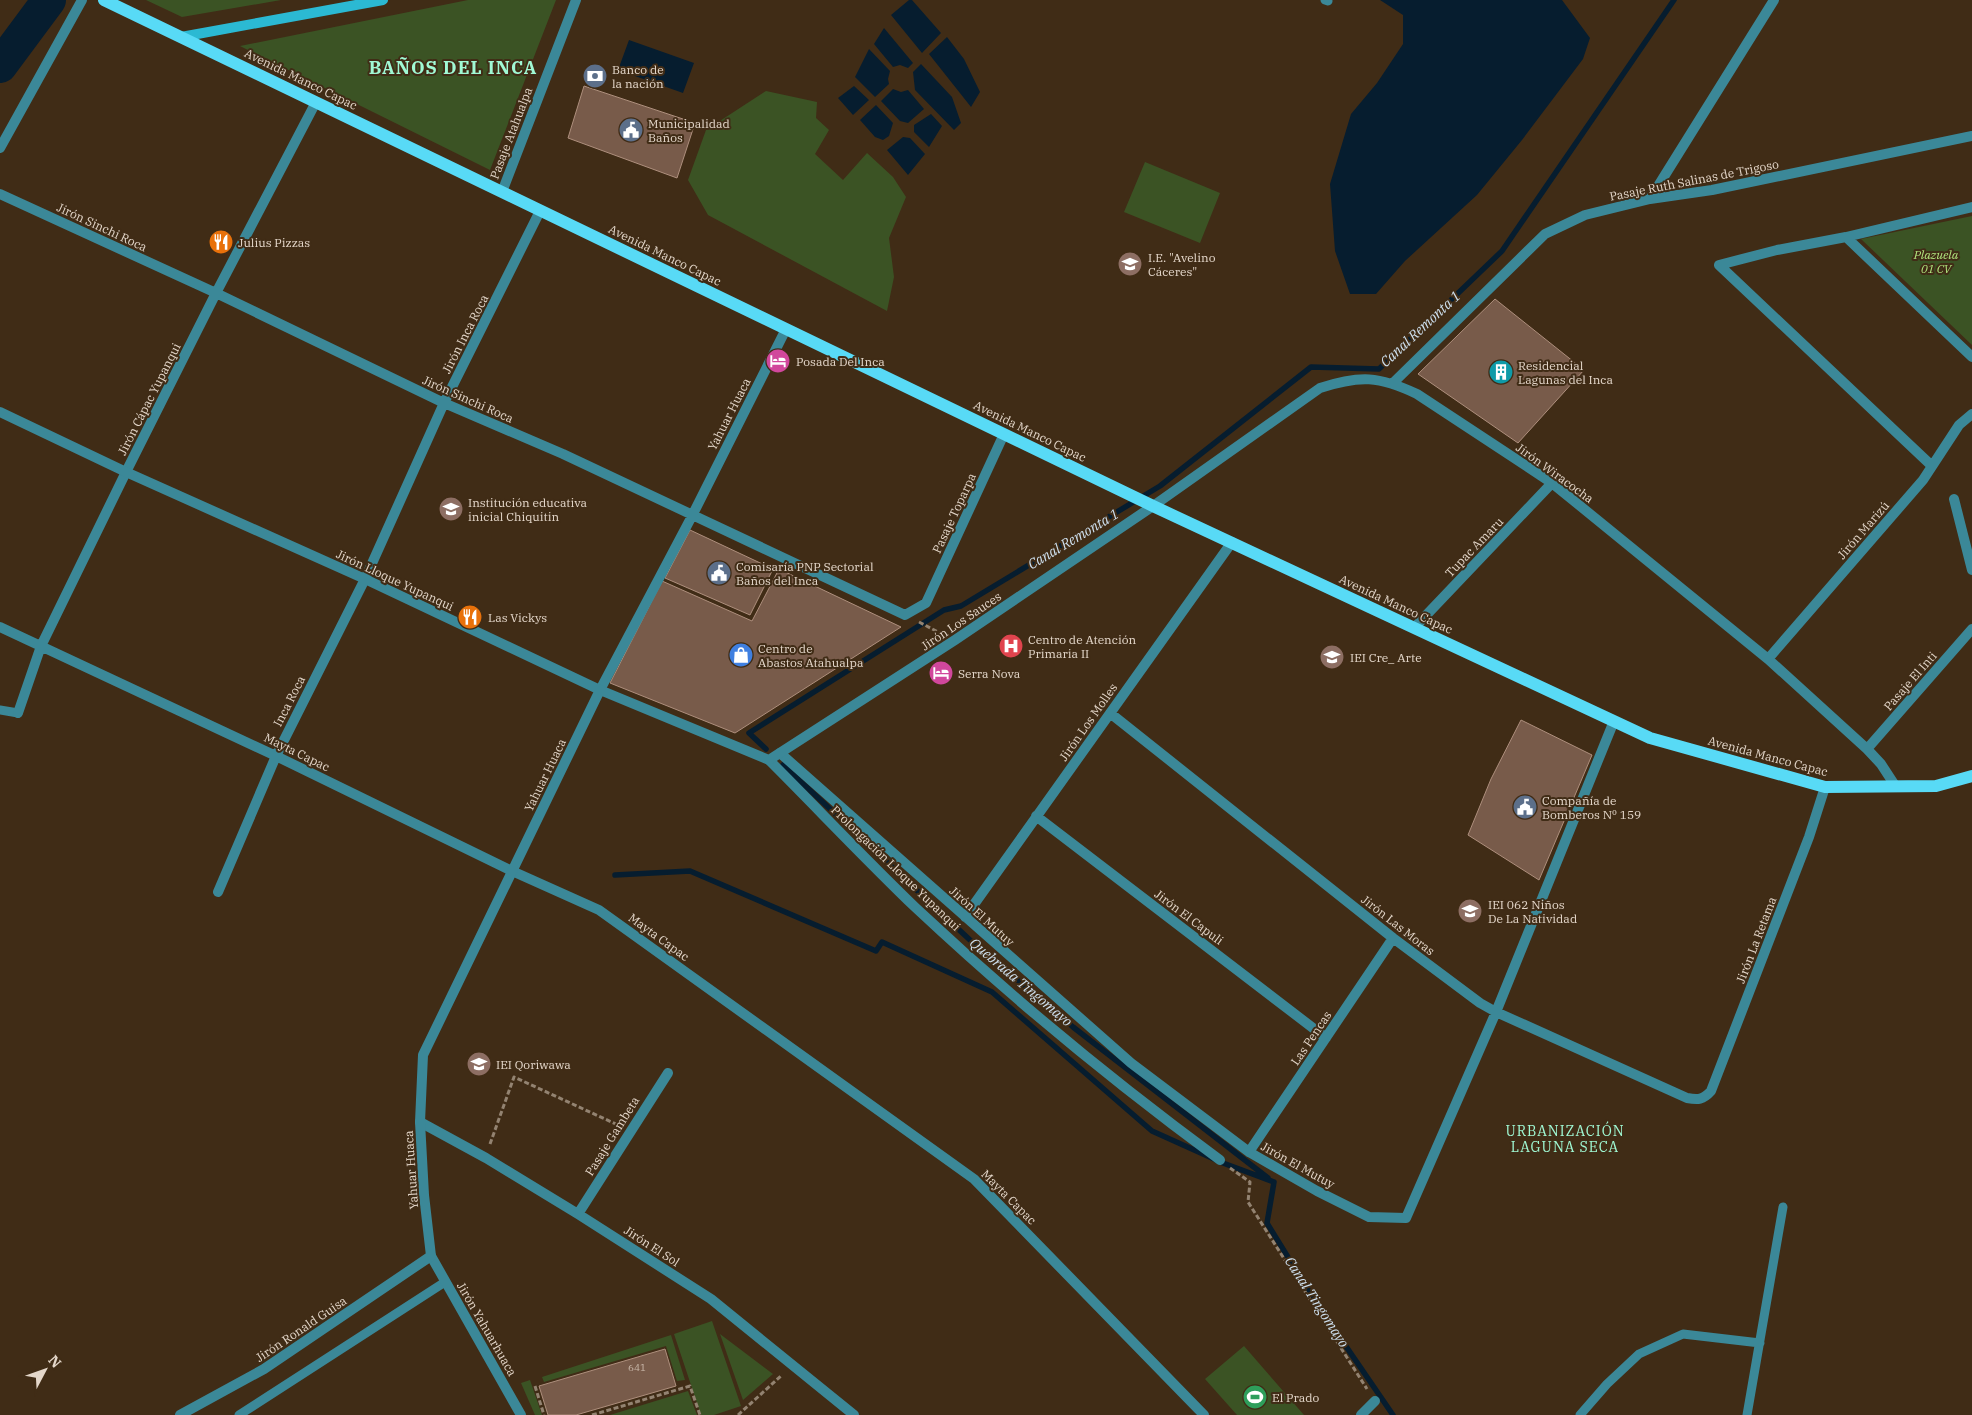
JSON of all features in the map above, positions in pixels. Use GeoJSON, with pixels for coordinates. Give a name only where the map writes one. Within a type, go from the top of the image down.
{"type":"FeatureCollection","features":[{"type":"Feature","properties":{"kind":"main road","name":"Avenida Manco Capac"},"geometry":{"type":"LineString","coordinates":[[104,0],[1149,504],[1650,738],[1826,787],[1936,786],[1972,776]]}},
{"type":"Feature","properties":{"kind":"main road"},"geometry":{"type":"LineString","coordinates":[[181,37],[383,0]]}},
{"type":"Feature","properties":{"kind":"street"},"geometry":{"type":"LineString","coordinates":[[0,148],[82,0]]}},
{"type":"Feature","properties":{"kind":"street","name":"Pasaje Atahualpa"},"geometry":{"type":"LineString","coordinates":[[502,192],[576,0]]}},
{"type":"Feature","properties":{"kind":"street"},"geometry":{"type":"LineString","coordinates":[[1650,199],[1774,0]]}},
{"type":"Feature","properties":{"kind":"street","name":"Jirón Cápac Yupanqui"},"geometry":{"type":"LineString","coordinates":[[18,713],[41,646],[216,293],[316,102]]}},
{"type":"Feature","properties":{"kind":"street","name":"Pasaje Ruth Salinas de Trigoso"},"geometry":{"type":"LineString","coordinates":[[1393,383],[1545,234],[1585,216],[1650,199],[1712,190],[1972,136]]}},
{"type":"Feature","properties":{"kind":"street","name":"Jirón Sinchi Roca"},"geometry":{"type":"LineString","coordinates":[[0,194],[216,293],[444,403],[563,454],[905,615]]}},
{"type":"Feature","properties":{"kind":"street"},"geometry":{"type":"LineString","coordinates":[[1932,466],[1719,265],[1777,250],[1846,237],[1972,207]]}},
{"type":"Feature","properties":{"kind":"street","name":"Jirón Inca Roca"},"geometry":{"type":"LineString","coordinates":[[365,579],[444,403],[540,210]]}},
{"type":"Feature","properties":{"kind":"street"},"geometry":{"type":"LineString","coordinates":[[1846,237],[1972,357]]}},
{"type":"Feature","properties":{"kind":"street","name":"Yahuar Huaca"},"geometry":{"type":"LineString","coordinates":[[431,1256],[424,1195],[420,1122],[423,1055],[600,690],[692,516],[786,329]]}},
{"type":"Feature","properties":{"kind":"street","name":"Jirón Wiracocha"},"geometry":{"type":"LineString","coordinates":[[1149,504],[1320,388],[1345,380],[1366,378],[1393,383],[1417,394],[1552,483],[1768,659],[1867,749],[1881,764],[1896,787]]}},
{"type":"Feature","properties":{"kind":"street","name":"Jirón Lloque Yupanqui"},"geometry":{"type":"LineString","coordinates":[[0,412],[126,472],[365,579],[600,690],[769,760]]}},
{"type":"Feature","properties":{"kind":"street","name":"Jirón Marizú"},"geometry":{"type":"LineString","coordinates":[[1768,659],[1923,480],[1959,425],[1972,414]]}},
{"type":"Feature","properties":{"kind":"street","name":"Pasaje Toparpa"},"geometry":{"type":"LineString","coordinates":[[905,615],[926,603],[1004,434]]}},
{"type":"Feature","properties":{"kind":"street","name":"Tupac Amaru"},"geometry":{"type":"LineString","coordinates":[[1414,628],[1552,483]]}},
{"type":"Feature","properties":{"kind":"street"},"geometry":{"type":"LineString","coordinates":[[1954,499],[1972,570]]}},
{"type":"Feature","properties":{"kind":"street","name":"Jirón Los Sauces"},"geometry":{"type":"LineString","coordinates":[[780,753],[955,640],[1149,504]]}},
{"type":"Feature","properties":{"kind":"street","name":"Jirón Los Molles"},"geometry":{"type":"LineString","coordinates":[[964,917],[1232,542]]}},
{"type":"Feature","properties":{"kind":"street","name":"Inca Roca"},"geometry":{"type":"LineString","coordinates":[[218,892],[276,756],[365,579]]}},
{"type":"Feature","properties":{"kind":"street","name":"Mayta Capac"},"geometry":{"type":"LineString","coordinates":[[0,627],[276,756],[512,871],[599,910],[974,1179],[1204,1415]]}},
{"type":"Feature","properties":{"kind":"street","name":"Pasaje El Inti"},"geometry":{"type":"LineString","coordinates":[[1867,749],[1972,629]]}},
{"type":"Feature","properties":{"kind":"street","name":"Jirón Las Moras"},"geometry":{"type":"LineString","coordinates":[[1110,713],[1393,938],[1480,1003],[1496,1012],[1687,1098],[1696,1100],[1705,1098]]}},
{"type":"Feature","properties":{"kind":"street","name":"Jirón El Mutuy"},"geometry":{"type":"LineString","coordinates":[[780,753],[1131,1063],[1249,1152],[1317,1191],[1369,1217],[1406,1218],[1496,1012],[1614,721]]}},
{"type":"Feature","properties":{"kind":"street"},"geometry":{"type":"LineString","coordinates":[[769,760],[780,753]]}},
{"type":"Feature","properties":{"kind":"street","name":"Prolongación Lloque Yupanqui"},"geometry":{"type":"LineString","coordinates":[[769,760],[916,907],[1074,1047],[1155,1112],[1220,1160]]}},
{"type":"Feature","properties":{"kind":"street","name":"Jirón La Retama"},"geometry":{"type":"LineString","coordinates":[[1705,1098],[1711,1092],[1809,837],[1826,787]]}},
{"type":"Feature","properties":{"kind":"street","name":"Jirón El Capuli"},"geometry":{"type":"LineString","coordinates":[[1036,816],[1326,1038]]}},
{"type":"Feature","properties":{"kind":"street","name":"Las Pencas"},"geometry":{"type":"LineString","coordinates":[[1249,1152],[1393,938]]}},
{"type":"Feature","properties":{"kind":"street","name":"Pasaje Gambeta"},"geometry":{"type":"LineString","coordinates":[[578,1214],[668,1073]]}},
{"type":"Feature","properties":{"kind":"street","name":"Jirón El Sol"},"geometry":{"type":"LineString","coordinates":[[420,1122],[486,1158],[711,1299],[854,1415]]}},
{"type":"Feature","properties":{"kind":"street","name":"Jirón Yahuarhuaca"},"geometry":{"type":"LineString","coordinates":[[431,1256],[521,1415]]}},
{"type":"Feature","properties":{"kind":"street","name":"Jirón Ronald Guisa"},"geometry":{"type":"LineString","coordinates":[[180,1415],[197,1412],[431,1256]]}},
{"type":"Feature","properties":{"kind":"street"},"geometry":{"type":"LineString","coordinates":[[1361,1415],[1375,1401]]}},
{"type":"Feature","properties":{"kind":"lane"},"geometry":{"type":"LineString","coordinates":[[0,710],[18,713]]}},
{"type":"Feature","properties":{"kind":"lane"},"geometry":{"type":"LineString","coordinates":[[1747,1415],[1783,1207]]}},
{"type":"Feature","properties":{"kind":"lane"},"geometry":{"type":"LineString","coordinates":[[239,1415],[446,1282]]}},
{"type":"Feature","properties":{"kind":"lane"},"geometry":{"type":"LineString","coordinates":[[1580,1415],[1607,1384],[1639,1354],[1683,1334],[1760,1343]]}},
{"type":"Feature","properties":{"kind":"path"},"geometry":{"type":"LineString","coordinates":[[905,615],[955,640]]}},
{"type":"Feature","properties":{"kind":"path"},"geometry":{"type":"LineString","coordinates":[[486,1158],[514,1077],[630,1130]]}},
{"type":"Feature","properties":{"kind":"path"},"geometry":{"type":"LineString","coordinates":[[1220,1160],[1250,1182],[1248,1202],[1375,1401]]}},
{"type":"Feature","properties":{"kind":"path"},"geometry":{"type":"LineString","coordinates":[[738,1415],[783,1374]]}},
{"type":"Feature","properties":{"kind":"path"},"geometry":{"type":"LineString","coordinates":[[535,1386],[544,1415]]}},
{"type":"Feature","properties":{"kind":"path"},"geometry":{"type":"LineString","coordinates":[[592,1415],[690,1386],[700,1415]]}},
{"type":"Feature","properties":{"kind":"green space"},"geometry":{"type":"Polygon","coordinates":[[[146,0],[281,0],[182,17],[146,0]]]}},
{"type":"Feature","properties":{"kind":"green space"},"geometry":{"type":"Polygon","coordinates":[[[468,0],[556,0],[490,170],[240,46],[468,0]]]}},
{"type":"Feature","properties":{"kind":"green space"},"geometry":{"type":"Polygon","coordinates":[[[766,91],[817,102],[816,118],[829,130],[815,154],[843,180],[867,153],[893,177],[906,197],[889,238],[894,277],[887,311],[708,215],[688,180],[706,130],[766,91]]]}},
{"type":"Feature","properties":{"kind":"green space"},"geometry":{"type":"Polygon","coordinates":[[[1145,162],[1220,193],[1200,243],[1124,212],[1145,162]]]}},
{"type":"Feature","properties":{"kind":"green space","name":"Plazuela 01 CV"},"geometry":{"type":"Polygon","coordinates":[[[1972,216],[1972,345],[1861,239],[1972,216]]]}},
{"type":"Feature","properties":{"kind":"green space"},"geometry":{"type":"Polygon","coordinates":[[[712,1321],[741,1406],[714,1415],[701,1415],[674,1334],[712,1321]]]}},
{"type":"Feature","properties":{"kind":"green space"},"geometry":{"type":"Polygon","coordinates":[[[720,1334],[773,1374],[743,1400],[720,1334]]]}},
{"type":"Feature","properties":{"kind":"green space"},"geometry":{"type":"Polygon","coordinates":[[[671,1335],[685,1380],[677,1381],[666,1346],[544,1382],[542,1377],[671,1335]]]}},
{"type":"Feature","properties":{"kind":"green space","name":"El Prado"},"geometry":{"type":"Polygon","coordinates":[[[1244,1346],[1304,1415],[1237,1415],[1205,1379],[1244,1346]]]}},
{"type":"Feature","properties":{"kind":"green space"},"geometry":{"type":"Polygon","coordinates":[[[530,1380],[542,1415],[535,1415],[521,1383],[530,1380]]]}},
{"type":"Feature","properties":{"kind":"green space"},"geometry":{"type":"Polygon","coordinates":[[[688,1391],[697,1415],[610,1415],[688,1391]]]}},
{"type":"Feature","properties":{"kind":"water"},"geometry":{"type":"Polygon","coordinates":[[[909,0],[912,0],[941,33],[922,53],[891,15],[909,0]]]}},
{"type":"Feature","properties":{"kind":"water"},"geometry":{"type":"Polygon","coordinates":[[[1380,0],[1562,0],[1590,38],[1583,59],[1522,140],[1477,195],[1405,261],[1376,294],[1350,294],[1335,251],[1330,184],[1351,114],[1377,83],[1403,44],[1403,15],[1380,0]]]}},
{"type":"Feature","properties":{"kind":"water"},"geometry":{"type":"Polygon","coordinates":[[[884,28],[913,63],[908,68],[900,65],[893,67],[874,44],[884,28]]]}},
{"type":"Feature","properties":{"kind":"water"},"geometry":{"type":"Polygon","coordinates":[[[947,37],[964,59],[980,92],[971,107],[929,54],[947,37]]]}},
{"type":"Feature","properties":{"kind":"water"},"geometry":{"type":"Polygon","coordinates":[[[629,40],[694,63],[683,93],[618,70],[629,40]]]}},
{"type":"Feature","properties":{"kind":"water"},"geometry":{"type":"Polygon","coordinates":[[[869,49],[890,71],[889,84],[875,97],[855,77],[869,49]]]}},
{"type":"Feature","properties":{"kind":"water"},"geometry":{"type":"Polygon","coordinates":[[[921,64],[952,97],[961,123],[954,130],[915,90],[913,72],[921,64]]]}},
{"type":"Feature","properties":{"kind":"water"},"geometry":{"type":"Polygon","coordinates":[[[854,86],[869,100],[853,115],[838,98],[854,86]]]}},
{"type":"Feature","properties":{"kind":"water"},"geometry":{"type":"Polygon","coordinates":[[[893,89],[901,92],[908,90],[924,109],[908,123],[900,121],[881,101],[893,89]]]}},
{"type":"Feature","properties":{"kind":"water"},"geometry":{"type":"Polygon","coordinates":[[[876,105],[893,123],[889,136],[883,140],[875,137],[860,120],[876,105]]]}},
{"type":"Feature","properties":{"kind":"water"},"geometry":{"type":"Polygon","coordinates":[[[931,114],[942,126],[929,147],[914,132],[914,125],[931,114]]]}},
{"type":"Feature","properties":{"kind":"water"},"geometry":{"type":"Polygon","coordinates":[[[903,137],[910,138],[925,154],[908,175],[887,150],[903,137]]]}},
{"type":"Feature","properties":{"kind":"building","name":"Municipalidad Baños"},"geometry":{"type":"Polygon","coordinates":[[[584,86],[695,123],[677,178],[568,138],[584,86]]]}},
{"type":"Feature","properties":{"kind":"building","name":"Residencial Lagunas del Inca"},"geometry":{"type":"Polygon","coordinates":[[[1495,299],[1584,370],[1518,443],[1418,374],[1495,299]]]}},
{"type":"Feature","properties":{"kind":"building","name":"Comisaría PNP Sectorial Baños del Inca"},"geometry":{"type":"Polygon","coordinates":[[[690,530],[773,569],[750,615],[665,578],[690,530]]]}},
{"type":"Feature","properties":{"kind":"building","name":"Centro de Abastos Atahualpa"},"geometry":{"type":"Polygon","coordinates":[[[779,569],[901,627],[735,733],[610,683],[662,581],[752,621],[779,569]]]}},
{"type":"Feature","properties":{"kind":"building","name":"Compañía de Bomberos Nº 159"},"geometry":{"type":"Polygon","coordinates":[[[1521,720],[1592,755],[1539,880],[1468,835],[1491,779],[1521,720]]]}},
{"type":"Feature","properties":{"kind":"building"},"geometry":{"type":"Polygon","coordinates":[[[665,1349],[676,1386],[576,1415],[548,1415],[539,1386],[665,1349]]]}},
{"type":"Feature","properties":{"kind":"waterway"},"geometry":{"type":"LineString","coordinates":[[0,66],[49,0]]}},
{"type":"Feature","properties":{"kind":"waterway","name":"Canal Remonta 1"},"geometry":{"type":"LineString","coordinates":[[766,749],[749,733],[944,610],[961,606],[1160,486],[1311,367],[1379,369],[1502,251],[1674,0]]}},
{"type":"Feature","properties":{"kind":"waterway","name":"Quebrada Tingomayo"},"geometry":{"type":"LineString","coordinates":[[783,765],[970,940],[1073,1027],[1268,1178]]}},
{"type":"Feature","properties":{"kind":"waterway"},"geometry":{"type":"LineString","coordinates":[[615,875],[690,871],[876,951],[882,942],[992,992],[1152,1131],[1223,1163],[1274,1182]]}},
{"type":"Feature","properties":{"kind":"waterway","name":"Canal Tingomayo"},"geometry":{"type":"LineString","coordinates":[[1274,1182],[1267,1223],[1315,1301],[1393,1415]]}},
{"type":"Feature","properties":{"kind":"place","name":"Banco de la nación"},"geometry":{"type":"Point","coordinates":[595,76]}},
{"type":"Feature","properties":{"kind":"place","name":"Municipalidad Baños"},"geometry":{"type":"Point","coordinates":[631,130]}},
{"type":"Feature","properties":{"kind":"place","name":"Julius Pizzas"},"geometry":{"type":"Point","coordinates":[221,242]}},
{"type":"Feature","properties":{"kind":"place","name":"I.E. \"Avelino Cáceres\""},"geometry":{"type":"Point","coordinates":[1130,264]}},
{"type":"Feature","properties":{"kind":"place","name":"Posada Del Inca"},"geometry":{"type":"Point","coordinates":[778,361]}},
{"type":"Feature","properties":{"kind":"place","name":"Residencial Lagunas del Inca"},"geometry":{"type":"Point","coordinates":[1501,372]}},
{"type":"Feature","properties":{"kind":"place","name":"Institución educativa inicial Chiquitin"},"geometry":{"type":"Point","coordinates":[451,509]}},
{"type":"Feature","properties":{"kind":"place","name":"Comisaría PNP Sectorial Baños del Inca"},"geometry":{"type":"Point","coordinates":[719,573]}},
{"type":"Feature","properties":{"kind":"place","name":"Las Vickys"},"geometry":{"type":"Point","coordinates":[470,617]}},
{"type":"Feature","properties":{"kind":"place","name":"Centro de Atención Primaria II"},"geometry":{"type":"Point","coordinates":[1011,646]}},
{"type":"Feature","properties":{"kind":"place","name":"Centro de Abastos Atahualpa"},"geometry":{"type":"Point","coordinates":[741,655]}},
{"type":"Feature","properties":{"kind":"place","name":"IEI Cre_ Arte"},"geometry":{"type":"Point","coordinates":[1332,657]}},
{"type":"Feature","properties":{"kind":"place","name":"Serra Nova"},"geometry":{"type":"Point","coordinates":[941,673]}},
{"type":"Feature","properties":{"kind":"place","name":"Compañía de Bomberos Nº 159"},"geometry":{"type":"Point","coordinates":[1525,807]}},
{"type":"Feature","properties":{"kind":"place","name":"IEI 062 Niños De La Natividad"},"geometry":{"type":"Point","coordinates":[1470,911]}},
{"type":"Feature","properties":{"kind":"place","name":"IEI Qoriwawa"},"geometry":{"type":"Point","coordinates":[479,1064]}},
{"type":"Feature","properties":{"kind":"place","name":"El Prado"},"geometry":{"type":"Point","coordinates":[1255,1397]}},
{"type":"Feature","properties":{"kind":"district","name":"BAÑOS DEL INCA"},"geometry":{"type":"Point","coordinates":[453,67]}},
{"type":"Feature","properties":{"kind":"district","name":"URBANIZACIÓN LAGUNA SECA"},"geometry":{"type":"Point","coordinates":[1565,1140]}}]}
